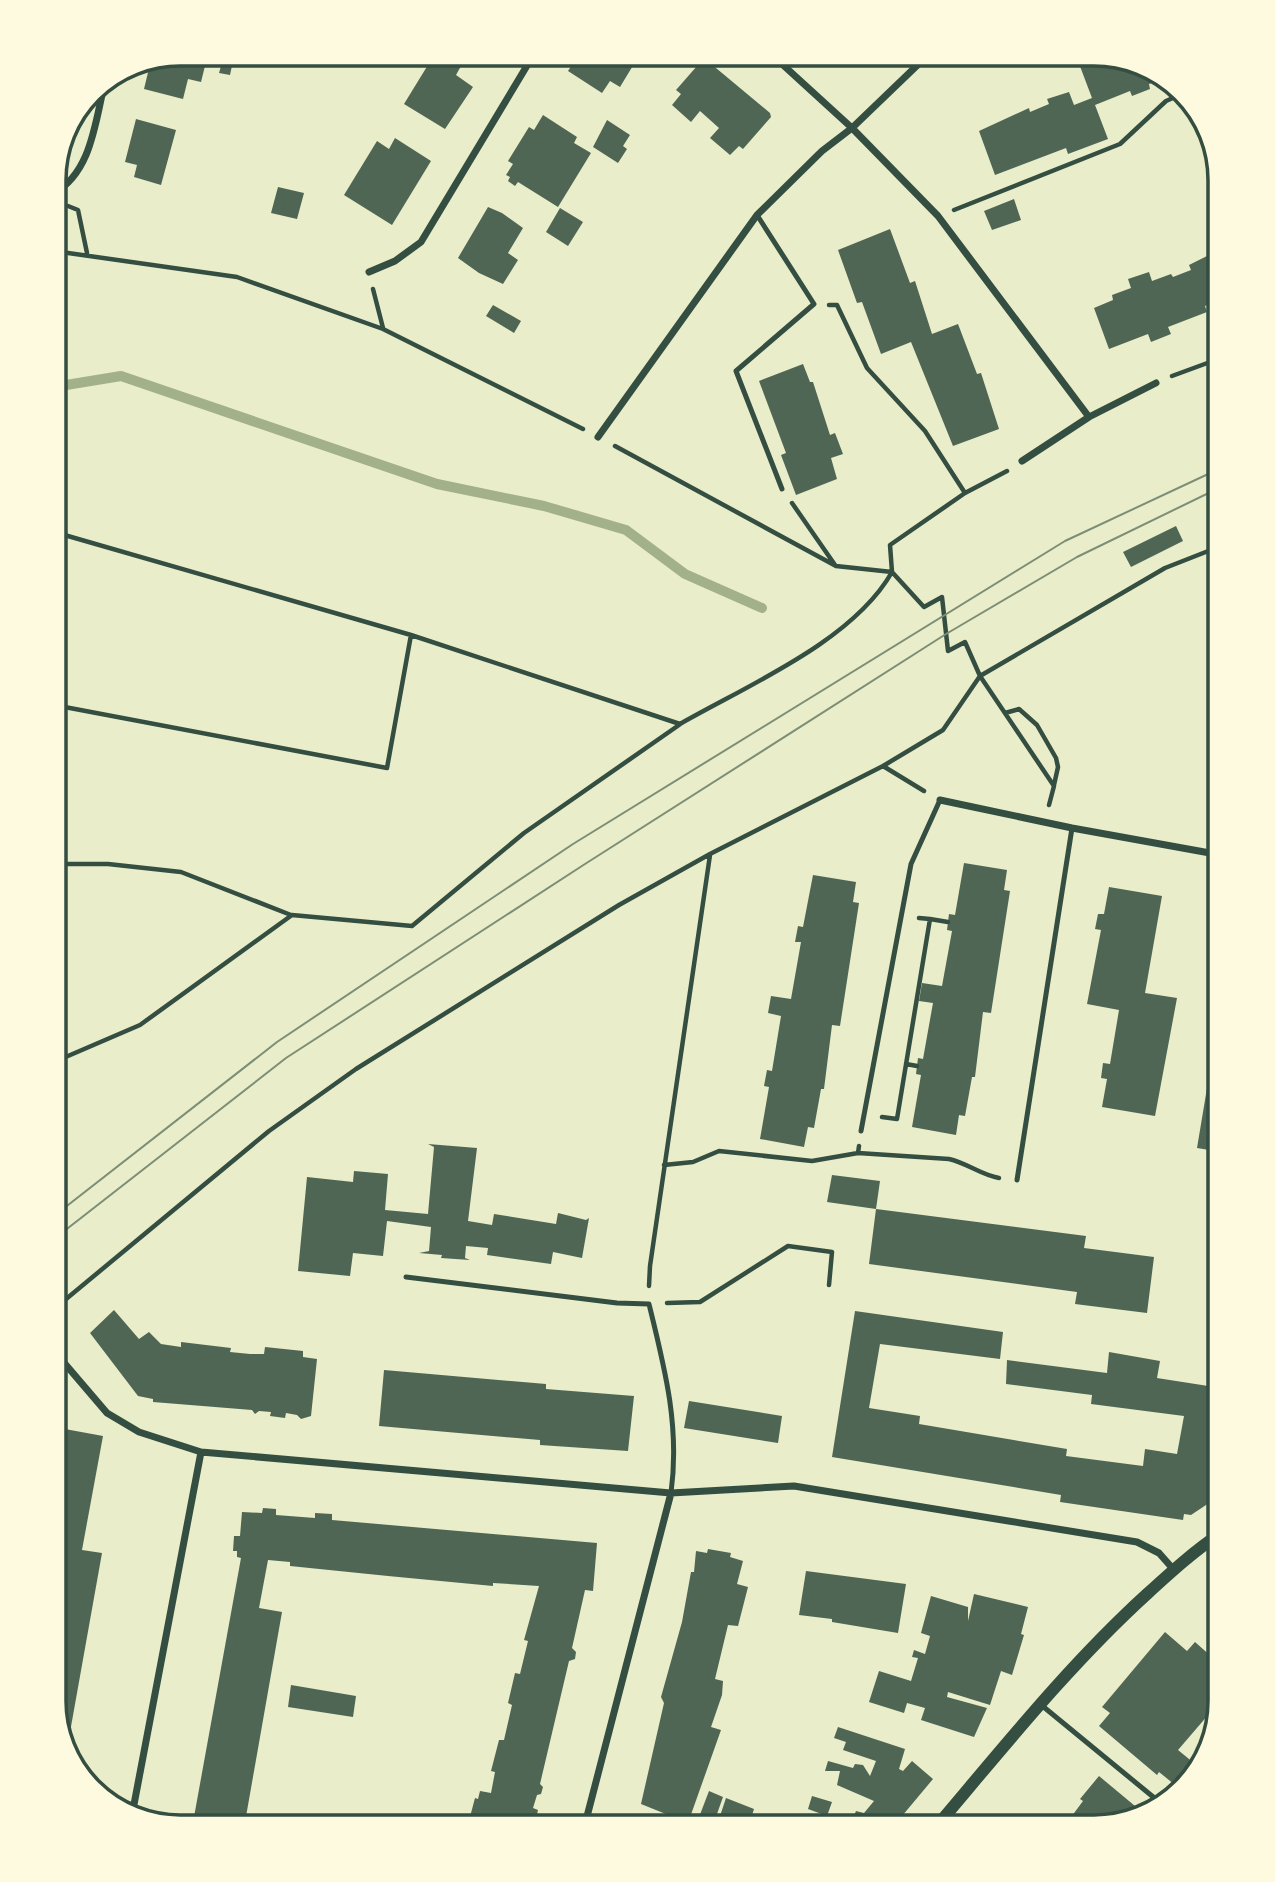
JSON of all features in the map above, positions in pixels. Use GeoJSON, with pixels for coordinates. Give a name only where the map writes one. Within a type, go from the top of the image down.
{"type":"FeatureCollection","features":[{"type":"Feature","properties":{"kind":"street"},"geometry":{"type":"LineString","coordinates":[[369,272],[395,261],[421,242],[527,66]]}},
{"type":"Feature","properties":{"kind":"street"},"geometry":{"type":"LineString","coordinates":[[785,67],[852,128],[938,216],[1089,417]]}},
{"type":"Feature","properties":{"kind":"street"},"geometry":{"type":"LineString","coordinates":[[598,437],[757,215],[822,151],[852,128],[916,67]]}},
{"type":"Feature","properties":{"kind":"street"},"geometry":{"type":"LineString","coordinates":[[67,187],[85,160],[100,100]]}},
{"type":"Feature","properties":{"kind":"street"},"geometry":{"type":"LineString","coordinates":[[1023,461],[1089,417],[1156,383]]}},
{"type":"Feature","properties":{"kind":"street"},"geometry":{"type":"LineString","coordinates":[[940,800],[1208,853]]}},
{"type":"Feature","properties":{"kind":"street"},"geometry":{"type":"LineString","coordinates":[[66,1365],[107,1413],[139,1432],[201,1452],[671,1493],[794,1486],[1137,1542],[1159,1553],[1174,1570]]}},
{"type":"Feature","properties":{"kind":"street"},"geometry":{"type":"LineString","coordinates":[[134,1805],[201,1452]]}},
{"type":"Feature","properties":{"kind":"street"},"geometry":{"type":"LineString","coordinates":[[587,1815],[671,1493]]}},
{"type":"Feature","properties":{"kind":"street"},"geometry":{"type":"LineString","coordinates":[[946,1815],[1040,1704],[1112,1626],[1208,1543]]}},
{"type":"Feature","properties":{"kind":"lane"},"geometry":{"type":"LineString","coordinates":[[757,215],[814,304],[736,371],[782,489]]}},
{"type":"Feature","properties":{"kind":"lane"},"geometry":{"type":"LineString","coordinates":[[861,1131],[911,864],[940,800]]}},
{"type":"Feature","properties":{"kind":"lane"},"geometry":{"type":"LineString","coordinates":[[1017,1180],[1072,828]]}},
{"type":"Feature","properties":{"kind":"lane"},"geometry":{"type":"LineString","coordinates":[[406,1277],[617,1303],[649,1304],[669,1389],[676,1456],[671,1493]]}},
{"type":"Feature","properties":{"kind":"lane"},"geometry":{"type":"LineString","coordinates":[[1040,1704],[1154,1798]]}},
{"type":"Feature","properties":{"kind":"path"},"geometry":{"type":"LineString","coordinates":[[938,216],[1120,144],[1166,101],[1173,98]]}},
{"type":"Feature","properties":{"kind":"path"},"geometry":{"type":"LineString","coordinates":[[78,210],[87,253]]}},
{"type":"Feature","properties":{"kind":"path"},"geometry":{"type":"LineString","coordinates":[[67,252],[237,277],[383,329],[598,437],[836,566],[892,572],[924,607],[942,597],[948,651],[965,642],[980,676],[1054,786]]}},
{"type":"Feature","properties":{"kind":"path"},"geometry":{"type":"LineString","coordinates":[[369,272],[383,329]]}},
{"type":"Feature","properties":{"kind":"path"},"geometry":{"type":"LineString","coordinates":[[814,304],[837,305],[867,368],[925,431],[965,493]]}},
{"type":"Feature","properties":{"kind":"path"},"geometry":{"type":"LineString","coordinates":[[1156,383],[1208,363]]}},
{"type":"Feature","properties":{"kind":"path"},"geometry":{"type":"LineString","coordinates":[[67,864],[107,864],[181,872],[292,915],[412,926],[524,833],[680,724],[839,632],[879,595],[892,572],[890,545],[965,493],[1023,461]]}},
{"type":"Feature","properties":{"kind":"path"},"geometry":{"type":"LineString","coordinates":[[782,489],[836,566]]}},
{"type":"Feature","properties":{"kind":"path"},"geometry":{"type":"LineString","coordinates":[[67,536],[411,635],[680,724]]}},
{"type":"Feature","properties":{"kind":"path"},"geometry":{"type":"LineString","coordinates":[[66,1299],[269,1131],[356,1069],[619,905],[710,854],[883,765],[943,730],[980,676],[1165,568],[1208,551]]}},
{"type":"Feature","properties":{"kind":"path"},"geometry":{"type":"LineString","coordinates":[[67,707],[387,768],[411,635]]}},
{"type":"Feature","properties":{"kind":"path"},"geometry":{"type":"LineString","coordinates":[[1005,713],[1019,709],[1037,725],[1056,758],[1058,767],[1045,822]]}},
{"type":"Feature","properties":{"kind":"path"},"geometry":{"type":"LineString","coordinates":[[883,765],[940,800]]}},
{"type":"Feature","properties":{"kind":"path"},"geometry":{"type":"LineString","coordinates":[[710,854],[650,1266],[649,1304],[700,1302],[788,1246],[832,1252],[829,1285]]}},
{"type":"Feature","properties":{"kind":"path"},"geometry":{"type":"LineString","coordinates":[[66,1057],[140,1025],[292,915]]}},
{"type":"Feature","properties":{"kind":"path"},"geometry":{"type":"LineString","coordinates":[[901,915],[948,922]]}},
{"type":"Feature","properties":{"kind":"path"},"geometry":{"type":"LineString","coordinates":[[864,1114],[897,1119],[930,919]]}},
{"type":"Feature","properties":{"kind":"path"},"geometry":{"type":"LineString","coordinates":[[906,1064],[917,1066]]}},
{"type":"Feature","properties":{"kind":"path"},"geometry":{"type":"LineString","coordinates":[[858,1153],[861,1131]]}},
{"type":"Feature","properties":{"kind":"path"},"geometry":{"type":"LineString","coordinates":[[664,1165],[693,1162],[719,1151],[812,1161],[858,1153],[949,1159],[963,1162],[986,1176],[1017,1180]]}},
{"type":"Feature","properties":{"kind":"building"},"geometry":{"type":"Polygon","coordinates":[[[181,66],[205,66],[201,82],[188,79],[183,99],[144,89],[148,72],[181,66]]]}},
{"type":"Feature","properties":{"kind":"building"},"geometry":{"type":"Polygon","coordinates":[[[221,66],[232,66],[230,75],[219,73],[221,66]]]}},
{"type":"Feature","properties":{"kind":"building"},"geometry":{"type":"Polygon","coordinates":[[[427,66],[461,66],[456,75],[473,87],[445,129],[404,104],[427,66]]]}},
{"type":"Feature","properties":{"kind":"building"},"geometry":{"type":"Polygon","coordinates":[[[571,66],[632,66],[620,87],[610,81],[602,93],[568,71],[571,66]]]}},
{"type":"Feature","properties":{"kind":"building"},"geometry":{"type":"Polygon","coordinates":[[[697,67],[714,67],[770,113],[771,117],[743,149],[739,146],[730,155],[710,138],[719,128],[700,111],[691,122],[672,105],[681,94],[676,90],[697,67]]]}},
{"type":"Feature","properties":{"kind":"building"},"geometry":{"type":"Polygon","coordinates":[[[1080,67],[1117,69],[1153,83],[1149,84],[1150,89],[1132,96],[1130,91],[1095,105],[1108,139],[1068,154],[1066,148],[995,175],[979,131],[1029,108],[1030,112],[1049,104],[1047,99],[1069,92],[1074,105],[1092,98],[1080,67]]]}},
{"type":"Feature","properties":{"kind":"building"},"geometry":{"type":"Polygon","coordinates":[[[543,115],[577,137],[574,143],[591,153],[558,207],[518,182],[515,186],[508,181],[510,177],[506,175],[513,164],[508,161],[529,127],[534,130],[543,115]]]}},
{"type":"Feature","properties":{"kind":"building"},"geometry":{"type":"Polygon","coordinates":[[[136,119],[176,130],[161,185],[134,177],[137,165],[125,162],[136,119]]]}},
{"type":"Feature","properties":{"kind":"building"},"geometry":{"type":"Polygon","coordinates":[[[607,120],[630,135],[623,146],[627,149],[618,163],[593,147],[607,120]]]}},
{"type":"Feature","properties":{"kind":"building"},"geometry":{"type":"Polygon","coordinates":[[[395,138],[431,161],[392,225],[344,195],[377,141],[389,149],[395,138]]]}},
{"type":"Feature","properties":{"kind":"building"},"geometry":{"type":"Polygon","coordinates":[[[278,187],[304,193],[297,219],[271,213],[278,187]]]}},
{"type":"Feature","properties":{"kind":"building"},"geometry":{"type":"Polygon","coordinates":[[[1014,199],[1021,220],[992,230],[984,211],[1014,199]]]}},
{"type":"Feature","properties":{"kind":"building"},"geometry":{"type":"Polygon","coordinates":[[[488,207],[523,228],[508,253],[518,260],[503,284],[479,273],[458,258],[488,207]]]}},
{"type":"Feature","properties":{"kind":"building"},"geometry":{"type":"Polygon","coordinates":[[[560,208],[583,222],[568,246],[546,232],[560,208]]]}},
{"type":"Feature","properties":{"kind":"building"},"geometry":{"type":"Polygon","coordinates":[[[890,229],[910,283],[915,281],[932,334],[958,324],[977,374],[981,373],[999,429],[953,446],[911,342],[881,354],[862,302],[857,303],[838,250],[890,229]]]}},
{"type":"Feature","properties":{"kind":"building"},"geometry":{"type":"Polygon","coordinates":[[[1208,256],[1208,305],[1205,306],[1207,312],[1168,327],[1171,334],[1151,342],[1148,334],[1109,349],[1094,308],[1113,300],[1112,295],[1131,288],[1128,279],[1149,272],[1152,281],[1171,274],[1173,277],[1191,270],[1189,265],[1208,256]]]}},
{"type":"Feature","properties":{"kind":"building"},"geometry":{"type":"Polygon","coordinates":[[[493,305],[521,321],[514,333],[486,316],[493,305]]]}},
{"type":"Feature","properties":{"kind":"building"},"geometry":{"type":"Polygon","coordinates":[[[803,364],[810,382],[813,382],[830,435],[835,433],[843,454],[831,458],[837,479],[796,495],[781,455],[786,453],[759,381],[803,364]]]}},
{"type":"Feature","properties":{"kind":"building"},"geometry":{"type":"Polygon","coordinates":[[[1176,526],[1183,541],[1131,567],[1123,552],[1176,526]]]}},
{"type":"Feature","properties":{"kind":"building"},"geometry":{"type":"Polygon","coordinates":[[[964,863],[1007,870],[1004,890],[1010,891],[991,1013],[983,1012],[975,1077],[972,1077],[965,1116],[959,1115],[956,1135],[912,1127],[921,1075],[916,1074],[918,1058],[923,1059],[933,1003],[919,1001],[922,983],[942,986],[952,931],[947,930],[949,914],[955,915],[964,863]]]}},
{"type":"Feature","properties":{"kind":"building"},"geometry":{"type":"Polygon","coordinates":[[[813,875],[856,882],[853,902],[859,903],[840,1026],[832,1025],[824,1089],[821,1089],[814,1128],[808,1127],[804,1147],[760,1139],[769,1087],[764,1086],[767,1070],[772,1071],[781,1016],[768,1013],[771,996],[791,999],[801,942],[795,942],[798,926],[803,927],[813,875]]]}},
{"type":"Feature","properties":{"kind":"building"},"geometry":{"type":"Polygon","coordinates":[[[1109,887],[1162,896],[1145,993],[1177,998],[1155,1116],[1102,1107],[1107,1079],[1101,1078],[1103,1063],[1110,1064],[1119,1010],[1087,1004],[1101,930],[1095,929],[1098,914],[1104,914],[1109,887]]]}},
{"type":"Feature","properties":{"kind":"building"},"geometry":{"type":"Polygon","coordinates":[[[1207,1088],[1208,1088],[1208,1150],[1197,1148],[1207,1088]]]}},
{"type":"Feature","properties":{"kind":"building"},"geometry":{"type":"Polygon","coordinates":[[[428,1144],[477,1148],[468,1221],[492,1225],[494,1214],[556,1224],[558,1213],[586,1220],[589,1218],[582,1258],[553,1252],[551,1264],[487,1255],[488,1248],[466,1246],[465,1258],[470,1260],[441,1258],[442,1255],[419,1253],[429,1251],[431,1227],[387,1221],[383,1256],[353,1253],[350,1276],[298,1271],[307,1177],[353,1182],[354,1171],[388,1174],[385,1210],[428,1214],[434,1147],[428,1144]]]}},
{"type":"Feature","properties":{"kind":"building"},"geometry":{"type":"Polygon","coordinates":[[[832,1175],[880,1181],[876,1209],[827,1202],[832,1175]]]}},
{"type":"Feature","properties":{"kind":"building"},"geometry":{"type":"Polygon","coordinates":[[[876,1209],[1086,1236],[1084,1248],[1154,1257],[1147,1313],[1075,1304],[1077,1292],[869,1264],[876,1209]]]}},
{"type":"Feature","properties":{"kind":"building"},"geometry":{"type":"Polygon","coordinates":[[[114,1310],[139,1339],[149,1332],[161,1344],[181,1347],[181,1342],[231,1348],[230,1352],[250,1354],[264,1354],[265,1347],[303,1351],[303,1357],[317,1359],[311,1416],[301,1419],[297,1415],[286,1413],[285,1418],[270,1416],[271,1412],[259,1411],[255,1414],[252,1410],[153,1402],[153,1399],[138,1396],[90,1333],[114,1310]]]}},
{"type":"Feature","properties":{"kind":"building"},"geometry":{"type":"Polygon","coordinates":[[[855,1311],[1003,1332],[1000,1359],[880,1344],[869,1408],[920,1416],[919,1424],[1067,1449],[1066,1456],[1143,1466],[1145,1449],[1177,1454],[1184,1416],[1091,1404],[1092,1395],[1006,1384],[1007,1360],[1107,1373],[1109,1352],[1160,1361],[1157,1378],[1208,1386],[1208,1504],[1191,1515],[1184,1514],[1183,1520],[1060,1502],[1061,1495],[832,1457],[855,1311]]]}},
{"type":"Feature","properties":{"kind":"building"},"geometry":{"type":"Polygon","coordinates":[[[384,1370],[546,1384],[546,1389],[634,1396],[628,1451],[540,1445],[540,1440],[379,1426],[384,1370]]]}},
{"type":"Feature","properties":{"kind":"building"},"geometry":{"type":"Polygon","coordinates":[[[689,1401],[782,1416],[778,1443],[684,1428],[689,1401]]]}},
{"type":"Feature","properties":{"kind":"building"},"geometry":{"type":"Polygon","coordinates":[[[66,1429],[103,1436],[82,1550],[102,1553],[70,1731],[66,1701],[66,1429]]]}},
{"type":"Feature","properties":{"kind":"building"},"geometry":{"type":"Polygon","coordinates":[[[263,1508],[276,1509],[276,1515],[315,1518],[315,1513],[332,1514],[332,1520],[597,1543],[593,1591],[585,1590],[572,1648],[576,1652],[575,1659],[569,1661],[540,1784],[543,1787],[533,1808],[538,1810],[537,1815],[470,1815],[480,1791],[491,1793],[495,1772],[491,1771],[499,1740],[504,1740],[512,1705],[508,1703],[515,1673],[520,1674],[528,1641],[524,1640],[539,1586],[493,1583],[493,1586],[388,1576],[290,1566],[290,1562],[268,1560],[259,1608],[282,1612],[246,1815],[194,1815],[241,1558],[237,1557],[237,1551],[233,1551],[234,1536],[240,1536],[242,1512],[262,1513],[263,1508]]]}},
{"type":"Feature","properties":{"kind":"building"},"geometry":{"type":"Polygon","coordinates":[[[708,1549],[731,1553],[730,1557],[743,1561],[737,1584],[748,1587],[738,1626],[728,1625],[715,1679],[723,1681],[722,1695],[711,1727],[721,1730],[691,1815],[668,1815],[641,1804],[664,1703],[661,1697],[682,1622],[691,1572],[694,1572],[696,1551],[707,1553],[708,1549]]]}},
{"type":"Feature","properties":{"kind":"building"},"geometry":{"type":"Polygon","coordinates":[[[806,1571],[906,1584],[898,1633],[799,1615],[806,1571]]]}},
{"type":"Feature","properties":{"kind":"building"},"geometry":{"type":"Polygon","coordinates":[[[974,1594],[1028,1607],[1021,1634],[1024,1635],[1012,1675],[1001,1671],[990,1705],[948,1692],[947,1697],[987,1708],[974,1737],[921,1720],[925,1708],[907,1703],[904,1713],[869,1702],[879,1671],[911,1681],[918,1658],[912,1657],[914,1650],[925,1654],[930,1636],[921,1633],[931,1596],[968,1607],[968,1621],[974,1594]]]}},
{"type":"Feature","properties":{"kind":"building"},"geometry":{"type":"Polygon","coordinates":[[[1165,1632],[1187,1651],[1195,1642],[1208,1654],[1208,1715],[1178,1750],[1191,1761],[1173,1784],[1159,1772],[1157,1775],[1099,1726],[1110,1713],[1102,1707],[1165,1632]]]}},
{"type":"Feature","properties":{"kind":"building"},"geometry":{"type":"Polygon","coordinates":[[[291,1685],[356,1696],[353,1717],[288,1707],[291,1685]]]}},
{"type":"Feature","properties":{"kind":"building"},"geometry":{"type":"Polygon","coordinates":[[[838,1727],[905,1749],[899,1769],[903,1771],[912,1761],[933,1779],[903,1815],[854,1815],[856,1811],[864,1813],[874,1801],[837,1785],[840,1771],[825,1771],[828,1761],[853,1768],[855,1764],[863,1765],[870,1776],[876,1761],[843,1750],[846,1742],[834,1738],[838,1727]]]}},
{"type":"Feature","properties":{"kind":"building"},"geometry":{"type":"Polygon","coordinates":[[[1099,1776],[1137,1807],[1109,1815],[1073,1815],[1083,1801],[1080,1799],[1099,1776]]]}},
{"type":"Feature","properties":{"kind":"building"},"geometry":{"type":"Polygon","coordinates":[[[709,1791],[723,1797],[717,1815],[700,1815],[709,1791]]]}},
{"type":"Feature","properties":{"kind":"building"},"geometry":{"type":"Polygon","coordinates":[[[812,1796],[832,1802],[827,1815],[808,1809],[812,1796]]]}},
{"type":"Feature","properties":{"kind":"building"},"geometry":{"type":"Polygon","coordinates":[[[726,1798],[754,1809],[752,1815],[720,1815],[726,1798]]]}},
{"type":"Feature","properties":{"kind":"waterway"},"geometry":{"type":"LineString","coordinates":[[67,385],[121,376],[437,484],[544,506],[626,530],[685,574],[762,608]]}},
{"type":"Feature","properties":{"kind":"tram line"},"geometry":{"type":"LineString","coordinates":[[66,1206],[277,1042],[573,844],[1065,541],[1208,474]]}},
{"type":"Feature","properties":{"kind":"tram line"},"geometry":{"type":"LineString","coordinates":[[66,1229],[286,1058],[585,864],[946,634],[1077,557],[1208,493]]}}]}
